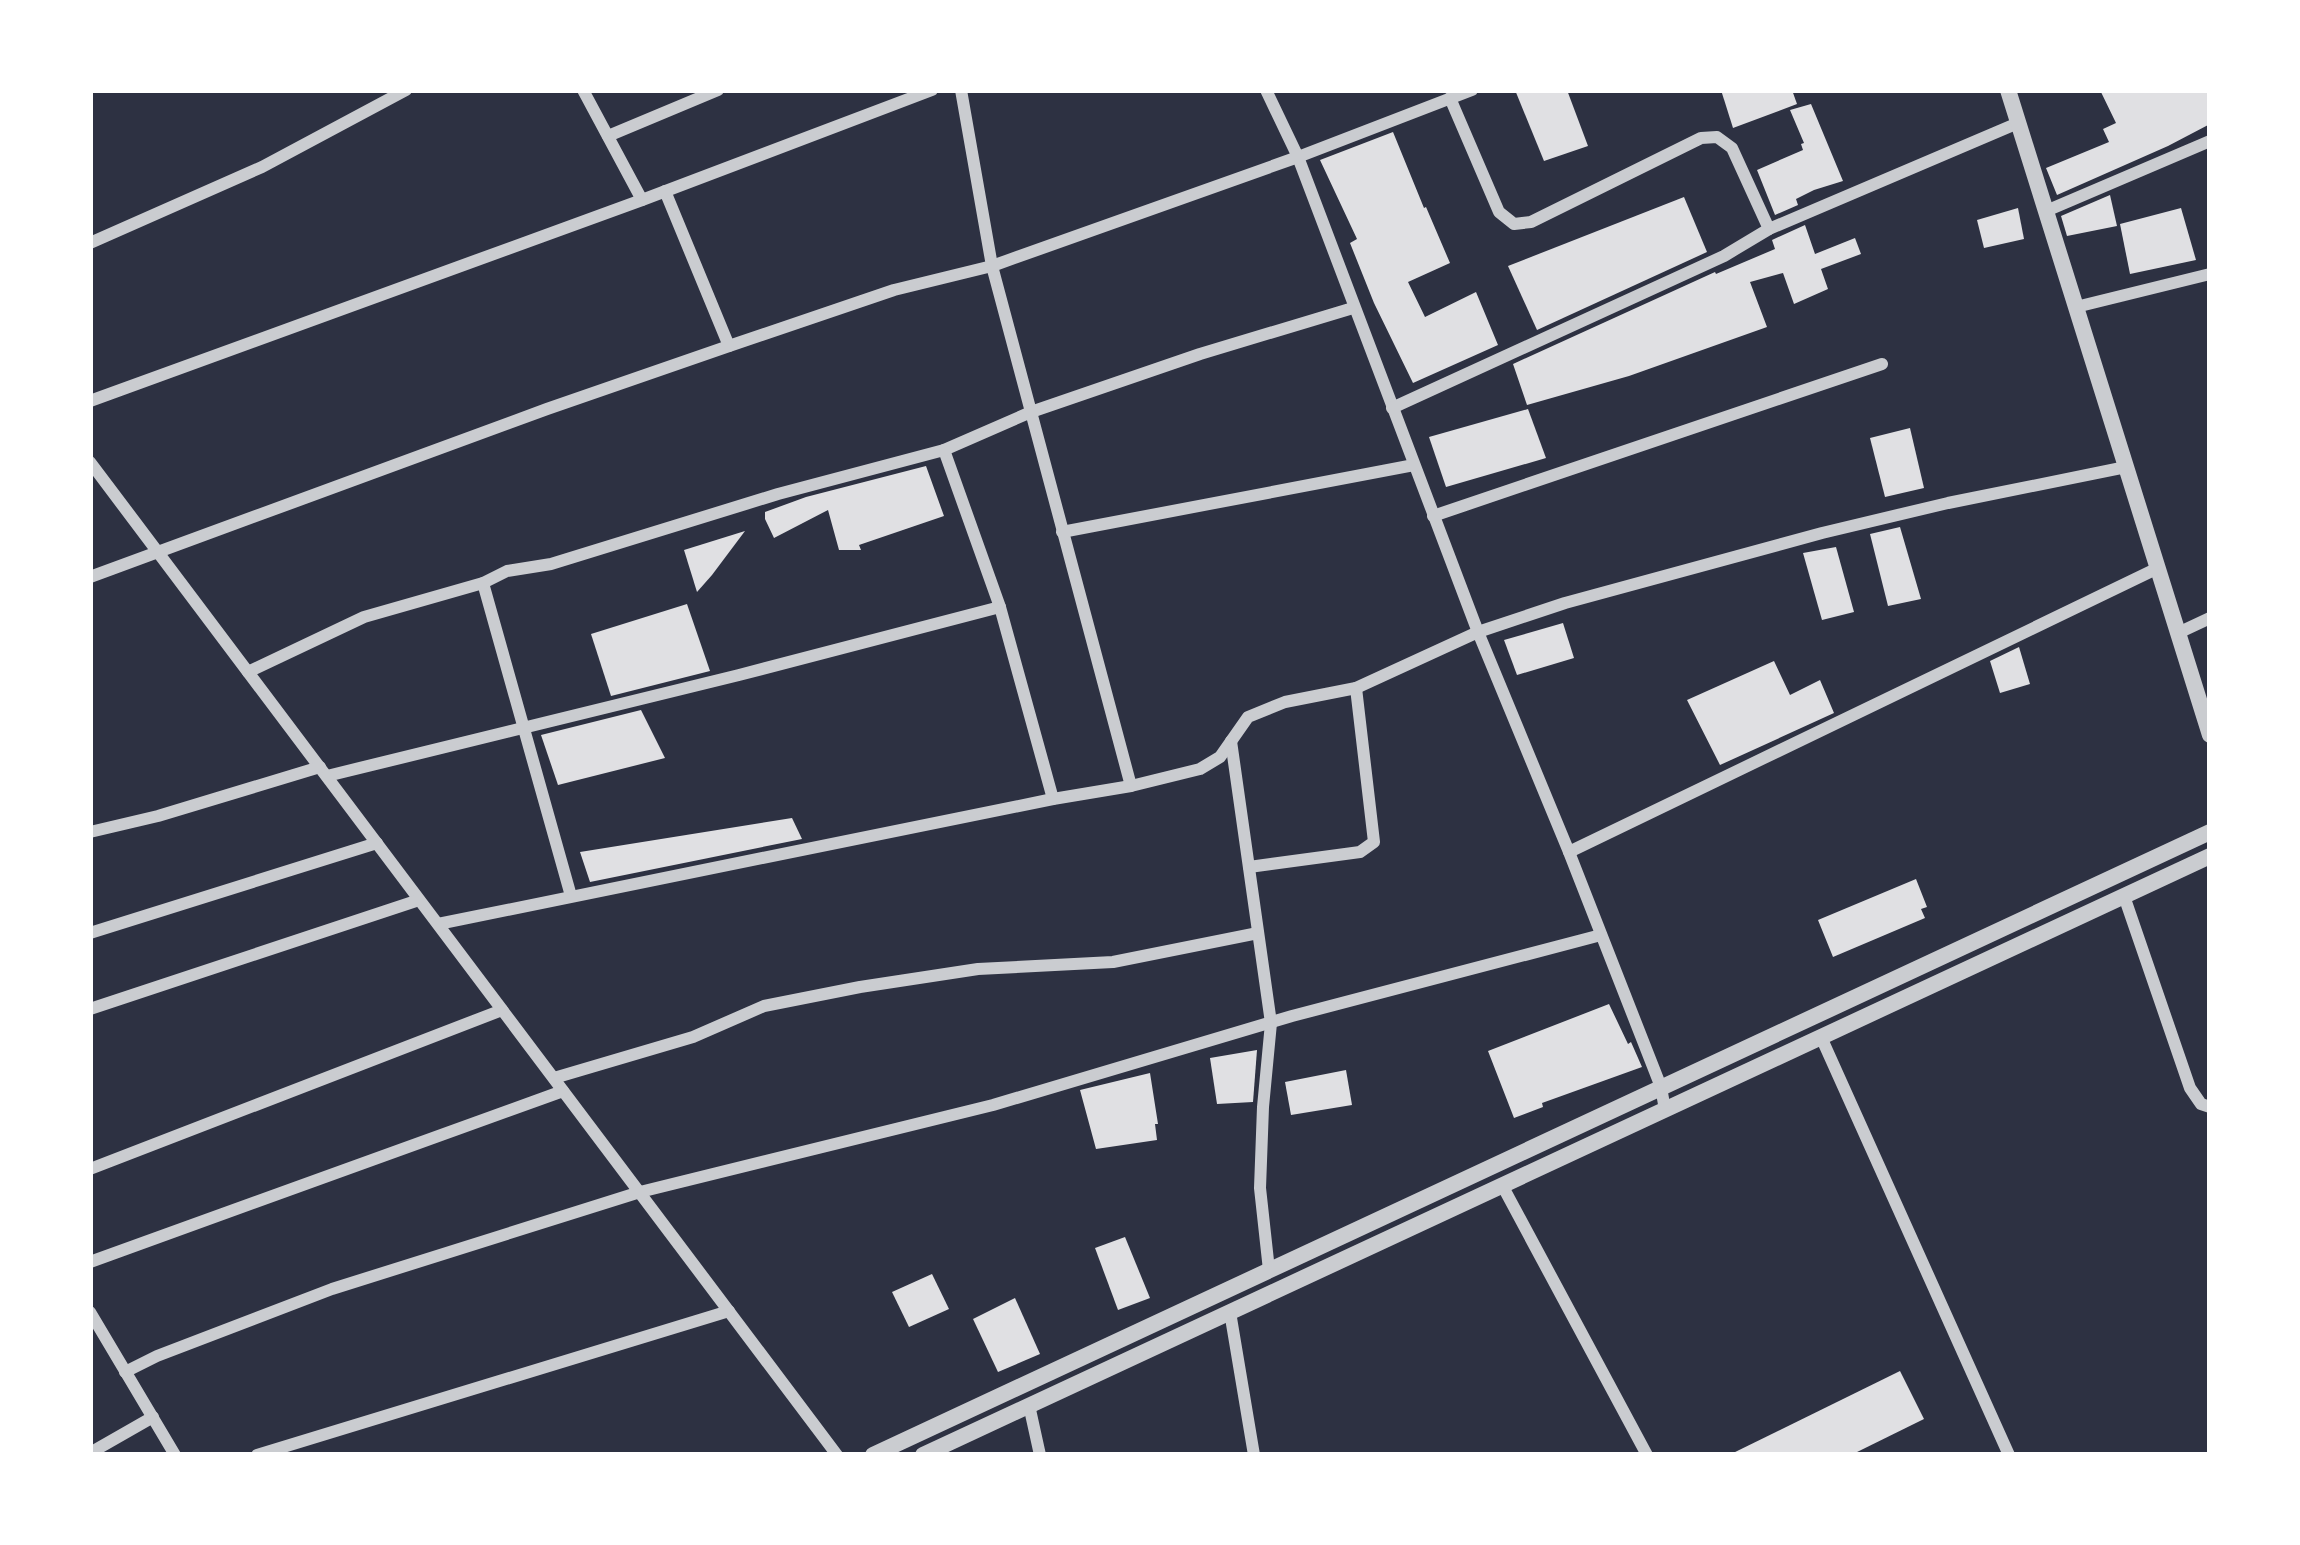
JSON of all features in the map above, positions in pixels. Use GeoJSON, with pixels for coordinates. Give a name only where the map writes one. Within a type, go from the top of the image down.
{"type":"FeatureCollection","features":[{"type":"Feature","properties":{"kind":"street"},"geometry":{"type":"LineString","coordinates":[[90,243],[262,167],[406,90]]}},
{"type":"Feature","properties":{"kind":"street"},"geometry":{"type":"LineString","coordinates":[[583,90],[642,200]]}},
{"type":"Feature","properties":{"kind":"street"},"geometry":{"type":"LineString","coordinates":[[608,136],[718,90]]}},
{"type":"Feature","properties":{"kind":"street"},"geometry":{"type":"LineString","coordinates":[[90,401],[932,90]]}},
{"type":"Feature","properties":{"kind":"street"},"geometry":{"type":"LineString","coordinates":[[961,90],[992,266],[1131,786]]}},
{"type":"Feature","properties":{"kind":"street"},"geometry":{"type":"LineString","coordinates":[[1266,90],[1298,157],[1478,632],[1661,1088],[1665,1110]]}},
{"type":"Feature","properties":{"kind":"street"},"geometry":{"type":"LineString","coordinates":[[90,577],[729,346],[894,290],[992,266],[1472,90]]}},
{"type":"Feature","properties":{"kind":"street"},"geometry":{"type":"LineString","coordinates":[[2013,92],[2018,123],[2210,735]]}},
{"type":"Feature","properties":{"kind":"street"},"geometry":{"type":"LineString","coordinates":[[1450,98],[1499,212],[1514,224],[1532,222],[1701,138],[1717,137],[1732,148],[1768,229]]}},
{"type":"Feature","properties":{"kind":"street"},"geometry":{"type":"LineString","coordinates":[[1392,408],[1724,256],[1768,229],[2018,123]]}},
{"type":"Feature","properties":{"kind":"street"},"geometry":{"type":"LineString","coordinates":[[2046,212],[2210,141]]}},
{"type":"Feature","properties":{"kind":"street"},"geometry":{"type":"LineString","coordinates":[[665,191],[729,346]]}},
{"type":"Feature","properties":{"kind":"street"},"geometry":{"type":"LineString","coordinates":[[2076,307],[2210,274]]}},
{"type":"Feature","properties":{"kind":"street"},"geometry":{"type":"LineString","coordinates":[[248,672],[364,617],[483,583],[507,571],[550,564],[778,494],[944,450],[1031,412],[1353,308]]}},
{"type":"Feature","properties":{"kind":"street"},"geometry":{"type":"LineString","coordinates":[[1433,516],[1882,364]]}},
{"type":"Feature","properties":{"kind":"street"},"geometry":{"type":"LineString","coordinates":[[944,450],[1000,607],[1053,799]]}},
{"type":"Feature","properties":{"kind":"street"},"geometry":{"type":"LineString","coordinates":[[90,462],[837,1455]]}},
{"type":"Feature","properties":{"kind":"street"},"geometry":{"type":"LineString","coordinates":[[1062,532],[1414,465]]}},
{"type":"Feature","properties":{"kind":"street"},"geometry":{"type":"LineString","coordinates":[[437,923],[1200,769],[1220,757],[1248,716],[1285,702],[1356,688],[1478,632],[1565,603],[1822,533],[2126,467]]}},
{"type":"Feature","properties":{"kind":"street"},"geometry":{"type":"LineString","coordinates":[[1569,852],[2158,568]]}},
{"type":"Feature","properties":{"kind":"street"},"geometry":{"type":"LineString","coordinates":[[483,583],[571,896]]}},
{"type":"Feature","properties":{"kind":"street"},"geometry":{"type":"LineString","coordinates":[[90,832],[323,771],[524,729],[1000,607]]}},
{"type":"Feature","properties":{"kind":"street"},"geometry":{"type":"LineString","coordinates":[[2178,633],[2210,618]]}},
{"type":"Feature","properties":{"kind":"street"},"geometry":{"type":"LineString","coordinates":[[1249,867],[1360,852],[1374,842],[1356,688]]}},
{"type":"Feature","properties":{"kind":"street"},"geometry":{"type":"LineString","coordinates":[[1230,740],[1271,1023],[1260,1189],[1269,1270]]}},
{"type":"Feature","properties":{"kind":"street"},"geometry":{"type":"LineString","coordinates":[[873,1455],[2210,832]]}},
{"type":"Feature","properties":{"kind":"street"},"geometry":{"type":"LineString","coordinates":[[90,933],[377,843]]}},
{"type":"Feature","properties":{"kind":"street"},"geometry":{"type":"LineString","coordinates":[[932,1453],[2210,856]]}},
{"type":"Feature","properties":{"kind":"street"},"geometry":{"type":"LineString","coordinates":[[2124,896],[2190,1088],[2200,1104],[2210,1107]]}},
{"type":"Feature","properties":{"kind":"street"},"geometry":{"type":"LineString","coordinates":[[90,1009],[419,900]]}},
{"type":"Feature","properties":{"kind":"street"},"geometry":{"type":"LineString","coordinates":[[554,1078],[693,1036],[764,1006],[978,969],[1131,959],[1258,934]]}},
{"type":"Feature","properties":{"kind":"street"},"geometry":{"type":"LineString","coordinates":[[125,1372],[332,1289],[640,1192],[993,1105],[1271,1023],[1601,935]]}},
{"type":"Feature","properties":{"kind":"street"},"geometry":{"type":"LineString","coordinates":[[90,1169],[502,1010]]}},
{"type":"Feature","properties":{"kind":"street"},"geometry":{"type":"LineString","coordinates":[[1821,1037],[2009,1455]]}},
{"type":"Feature","properties":{"kind":"street"},"geometry":{"type":"LineString","coordinates":[[90,1262],[563,1091]]}},
{"type":"Feature","properties":{"kind":"street"},"geometry":{"type":"LineString","coordinates":[[1502,1185],[1647,1455]]}},
{"type":"Feature","properties":{"kind":"street"},"geometry":{"type":"LineString","coordinates":[[257,1455],[729,1311]]}},
{"type":"Feature","properties":{"kind":"street"},"geometry":{"type":"LineString","coordinates":[[1230,1312],[1254,1455]]}},
{"type":"Feature","properties":{"kind":"street"},"geometry":{"type":"LineString","coordinates":[[92,1319],[176,1455]]}},
{"type":"Feature","properties":{"kind":"street"},"geometry":{"type":"LineString","coordinates":[[1029,1406],[1040,1455]]}},
{"type":"Feature","properties":{"kind":"street"},"geometry":{"type":"LineString","coordinates":[[90,1453],[153,1417]]}},
{"type":"Feature","properties":{"kind":"building"},"geometry":{"type":"Polygon","coordinates":[[[1515,90],[1567,90],[1588,146],[1544,161],[1515,90]]]}},
{"type":"Feature","properties":{"kind":"building"},"geometry":{"type":"Polygon","coordinates":[[[1721,90],[1792,90],[1797,104],[1733,128],[1721,90]]]}},
{"type":"Feature","properties":{"kind":"building"},"geometry":{"type":"Polygon","coordinates":[[[2100,90],[2210,90],[2210,124],[2057,195],[2046,168],[2109,142],[2103,129],[2116,123],[2100,90]]]}},
{"type":"Feature","properties":{"kind":"building"},"geometry":{"type":"Polygon","coordinates":[[[1811,104],[1843,181],[1796,199],[1798,205],[1775,215],[1757,170],[1803,150],[1790,110],[1811,104]]]}},
{"type":"Feature","properties":{"kind":"building"},"geometry":{"type":"Polygon","coordinates":[[[1393,132],[1450,263],[1408,282],[1425,317],[1476,292],[1498,345],[1413,383],[1374,303],[1350,243],[1357,239],[1320,160],[1393,132]]]}},
{"type":"Feature","properties":{"kind":"building"},"geometry":{"type":"Polygon","coordinates":[[[2110,195],[2117,226],[2067,236],[2061,216],[2110,195]]]}},
{"type":"Feature","properties":{"kind":"building"},"geometry":{"type":"Polygon","coordinates":[[[1684,197],[1707,252],[1537,330],[1508,266],[1684,197]]]}},
{"type":"Feature","properties":{"kind":"building"},"geometry":{"type":"Polygon","coordinates":[[[2018,208],[2024,239],[1984,248],[1977,220],[2018,208]]]}},
{"type":"Feature","properties":{"kind":"building"},"geometry":{"type":"Polygon","coordinates":[[[2181,208],[2196,260],[2130,274],[2120,224],[2181,208]]]}},
{"type":"Feature","properties":{"kind":"building"},"geometry":{"type":"Polygon","coordinates":[[[1805,225],[1815,254],[1855,238],[1861,254],[1821,269],[1828,289],[1794,304],[1783,273],[1750,282],[1767,327],[1629,376],[1527,405],[1513,364],[1775,249],[1772,240],[1805,225]]]}},
{"type":"Feature","properties":{"kind":"building"},"geometry":{"type":"Polygon","coordinates":[[[1528,409],[1546,458],[1446,487],[1429,437],[1528,409]]]}},
{"type":"Feature","properties":{"kind":"building"},"geometry":{"type":"Polygon","coordinates":[[[1910,428],[1924,488],[1885,497],[1870,438],[1910,428]]]}},
{"type":"Feature","properties":{"kind":"building"},"geometry":{"type":"Polygon","coordinates":[[[926,466],[944,516],[859,545],[861,550],[839,550],[828,510],[774,538],[765,519],[765,512],[806,497],[926,466]]]}},
{"type":"Feature","properties":{"kind":"building"},"geometry":{"type":"Polygon","coordinates":[[[1900,527],[1921,599],[1888,606],[1870,534],[1900,527]]]}},
{"type":"Feature","properties":{"kind":"building"},"geometry":{"type":"Polygon","coordinates":[[[745,531],[712,575],[697,592],[684,550],[745,531]]]}},
{"type":"Feature","properties":{"kind":"building"},"geometry":{"type":"Polygon","coordinates":[[[1836,547],[1854,612],[1822,620],[1803,553],[1836,547]]]}},
{"type":"Feature","properties":{"kind":"building"},"geometry":{"type":"Polygon","coordinates":[[[687,604],[710,671],[611,696],[591,634],[687,604]]]}},
{"type":"Feature","properties":{"kind":"building"},"geometry":{"type":"Polygon","coordinates":[[[1563,623],[1574,658],[1517,675],[1504,640],[1563,623]]]}},
{"type":"Feature","properties":{"kind":"building"},"geometry":{"type":"Polygon","coordinates":[[[2019,647],[2030,684],[2000,693],[1990,661],[2019,647]]]}},
{"type":"Feature","properties":{"kind":"building"},"geometry":{"type":"Polygon","coordinates":[[[1774,661],[1790,695],[1820,680],[1834,713],[1720,765],[1687,700],[1774,661]]]}},
{"type":"Feature","properties":{"kind":"building"},"geometry":{"type":"Polygon","coordinates":[[[641,710],[665,758],[558,785],[541,735],[641,710]]]}},
{"type":"Feature","properties":{"kind":"building"},"geometry":{"type":"Polygon","coordinates":[[[792,818],[802,839],[590,882],[580,852],[792,818]]]}},
{"type":"Feature","properties":{"kind":"building"},"geometry":{"type":"Polygon","coordinates":[[[1916,879],[1927,907],[1921,909],[1925,918],[1833,957],[1818,920],[1916,879]]]}},
{"type":"Feature","properties":{"kind":"building"},"geometry":{"type":"Polygon","coordinates":[[[1609,1004],[1642,1067],[1514,1118],[1488,1051],[1609,1004]]]}},
{"type":"Feature","properties":{"kind":"building"},"geometry":{"type":"Polygon","coordinates":[[[1257,1050],[1253,1102],[1217,1104],[1210,1058],[1257,1050]]]}},
{"type":"Feature","properties":{"kind":"building"},"geometry":{"type":"Polygon","coordinates":[[[1346,1070],[1352,1105],[1291,1115],[1285,1082],[1346,1070]]]}},
{"type":"Feature","properties":{"kind":"building"},"geometry":{"type":"Polygon","coordinates":[[[1150,1073],[1157,1140],[1096,1149],[1080,1090],[1150,1073]]]}},
{"type":"Feature","properties":{"kind":"building"},"geometry":{"type":"Polygon","coordinates":[[[1125,1237],[1150,1298],[1118,1310],[1095,1248],[1125,1237]]]}},
{"type":"Feature","properties":{"kind":"building"},"geometry":{"type":"Polygon","coordinates":[[[932,1274],[949,1309],[909,1327],[892,1292],[932,1274]]]}},
{"type":"Feature","properties":{"kind":"building"},"geometry":{"type":"Polygon","coordinates":[[[1015,1298],[1040,1354],[998,1372],[973,1319],[1015,1298]]]}},
{"type":"Feature","properties":{"kind":"building"},"geometry":{"type":"Polygon","coordinates":[[[1900,1371],[1924,1419],[1851,1455],[1729,1455],[1900,1371]]]}}]}
